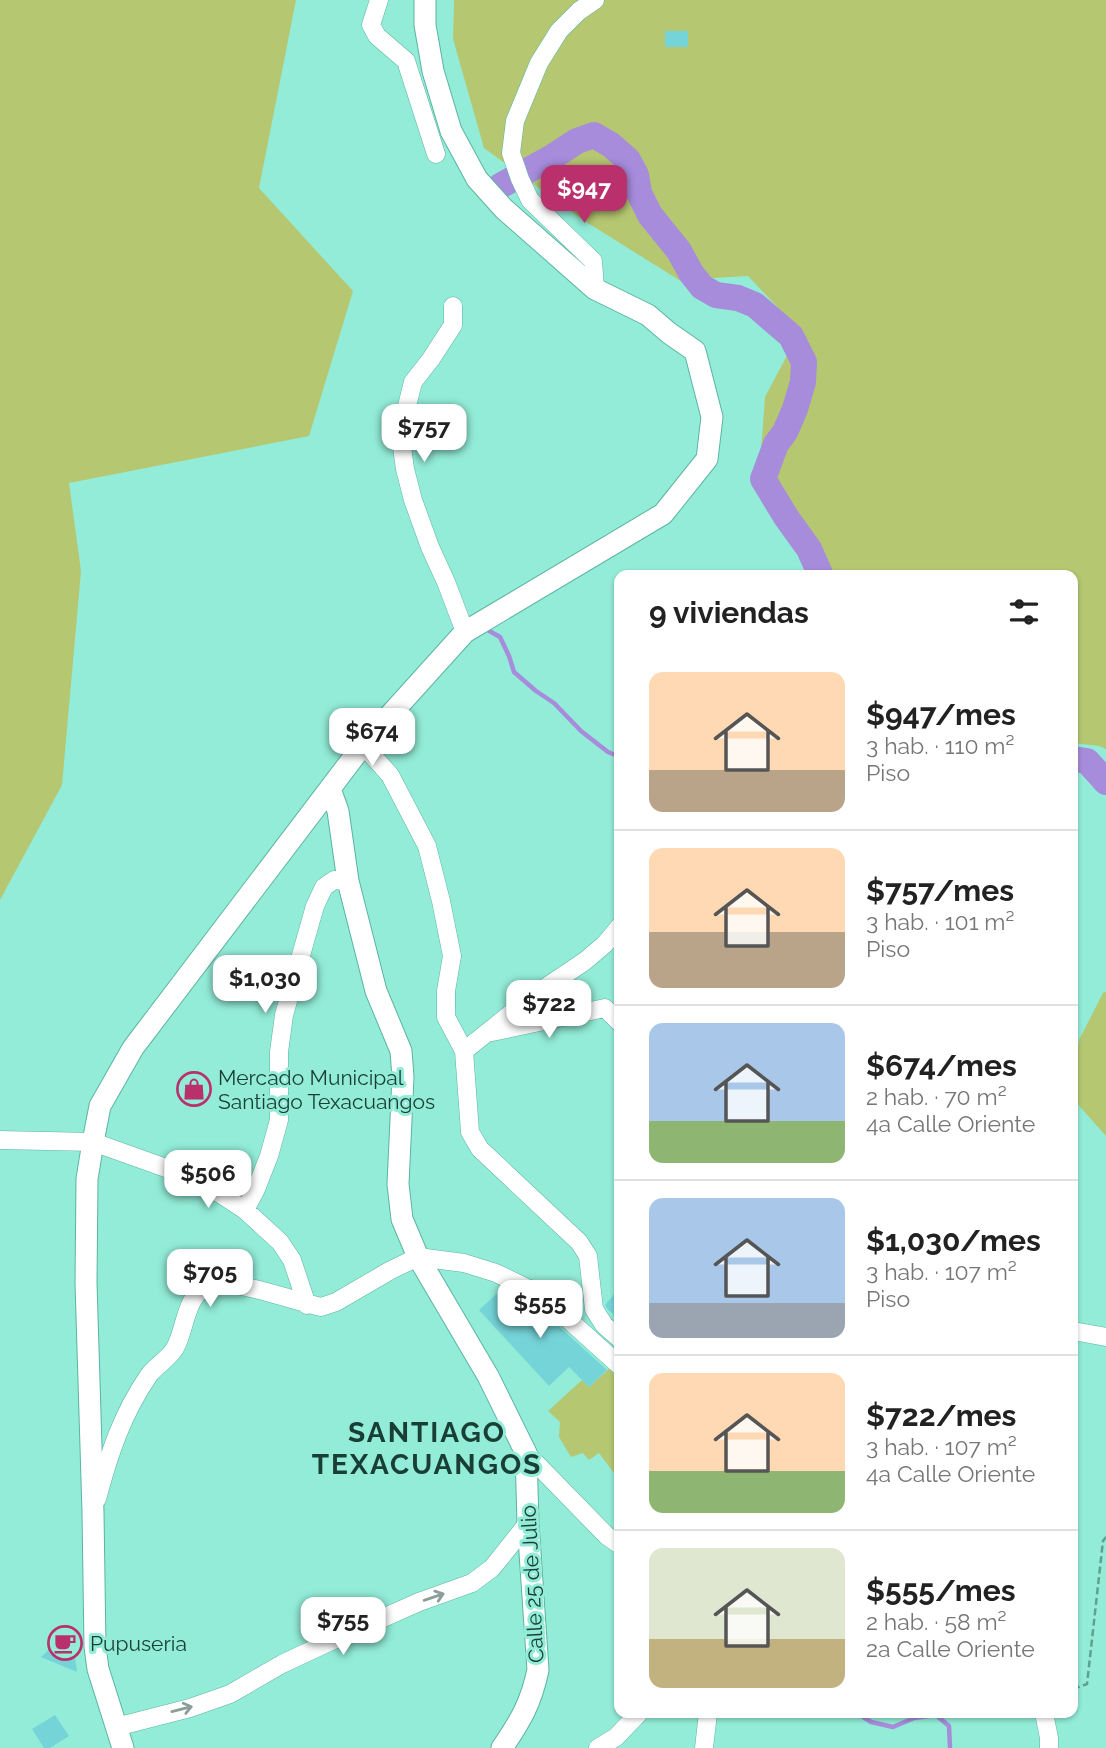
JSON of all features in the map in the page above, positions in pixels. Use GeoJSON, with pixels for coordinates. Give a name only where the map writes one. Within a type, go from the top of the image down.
{"type":"FeatureCollection","features":[{"type":"Feature","properties":{"kind":"street"},"geometry":{"type":"LineString","coordinates":[[379,0],[372,25],[377,36],[406,61],[436,154]]}},
{"type":"Feature","properties":{"kind":"street"},"geometry":{"type":"LineString","coordinates":[[123,1748],[98,1669],[95,1647],[86,1283],[88,1179],[100,1106],[133,1048],[363,745],[465,632],[663,514],[707,458],[712,417],[695,351],[648,315],[595,289],[503,209],[477,179],[451,131],[433,71],[425,24],[425,0]]}},
{"type":"Feature","properties":{"kind":"street"},"geometry":{"type":"LineString","coordinates":[[595,0],[579,11],[559,31],[539,63],[515,121],[511,153],[530,200],[593,261],[595,289]]}},
{"type":"Feature","properties":{"kind":"street"},"geometry":{"type":"LineString","coordinates":[[453,306],[453,325],[413,382],[401,440],[413,500],[465,632]]}},
{"type":"Feature","properties":{"kind":"street"},"geometry":{"type":"LineString","coordinates":[[363,745],[390,775],[427,846],[452,956],[446,991],[446,1017],[464,1051],[470,1132],[480,1149],[579,1242],[588,1256],[594,1308],[604,1325],[614,1334]]}},
{"type":"Feature","properties":{"kind":"street"},"geometry":{"type":"LineString","coordinates":[[330,789],[338,811],[348,881],[376,991],[401,1051],[403,1077],[398,1184],[402,1219],[418,1257],[488,1376],[526,1453],[614,1541]]}},
{"type":"Feature","properties":{"kind":"street"},"geometry":{"type":"LineString","coordinates":[[245,1210],[269,1156],[279,1119],[279,1052],[284,1015],[315,906],[324,887],[334,880],[348,881]]}},
{"type":"Feature","properties":{"kind":"street"},"geometry":{"type":"LineString","coordinates":[[464,1051],[533,996],[584,961],[614,933]]}},
{"type":"Feature","properties":{"kind":"street"},"geometry":{"type":"LineString","coordinates":[[485,1034],[605,1008],[614,1017]]}},
{"type":"Feature","properties":{"kind":"street"},"geometry":{"type":"LineString","coordinates":[[0,1140],[93,1142],[202,1182],[245,1210],[279,1242],[292,1260],[307,1304]]}},
{"type":"Feature","properties":{"kind":"street"},"geometry":{"type":"LineString","coordinates":[[93,1512],[111,1448],[125,1415],[151,1373],[175,1349],[190,1304],[199,1291],[211,1284],[229,1284],[321,1307],[336,1302],[418,1257],[464,1263],[496,1273],[533,1291],[614,1361]]}},
{"type":"Feature","properties":{"kind":"street"},"geometry":{"type":"LineString","coordinates":[[1078,1332],[1106,1338]]}},
{"type":"Feature","properties":{"kind":"street","name":"Calle 25 de Julio"},"geometry":{"type":"LineString","coordinates":[[502,1748],[521,1721],[533,1692],[538,1670],[526,1453]]}},
{"type":"Feature","properties":{"kind":"street"},"geometry":{"type":"LineString","coordinates":[[116,1727],[190,1708],[230,1694],[282,1664],[329,1642],[419,1602],[472,1583],[492,1568],[528,1523]]}},
{"type":"Feature","properties":{"kind":"street"},"geometry":{"type":"LineString","coordinates":[[598,1748],[616,1742],[635,1718]]}},
{"type":"Feature","properties":{"kind":"street"},"geometry":{"type":"LineString","coordinates":[[704,1748],[707,1718]]}},
{"type":"Feature","properties":{"kind":"street"},"geometry":{"type":"LineString","coordinates":[[1045,1718],[1049,1748]]}},
{"type":"Feature","properties":{"kind":"path"},"geometry":{"type":"LineString","coordinates":[[1078,1687],[1087,1684],[1103,1541],[1106,1537]]}},
{"type":"Feature","properties":{"kind":"green space"},"geometry":{"type":"Polygon","coordinates":[[[0,0],[296,0],[259,188],[353,291],[309,436],[69,483],[81,571],[62,785],[0,900],[0,0]]]}},
{"type":"Feature","properties":{"kind":"green space"},"geometry":{"type":"Polygon","coordinates":[[[454,0],[1106,0],[1106,749],[1078,744],[1078,570],[832,570],[825,553],[760,466],[765,397],[800,331],[748,276],[679,280],[583,220],[484,148],[453,39],[454,0]]]}},
{"type":"Feature","properties":{"kind":"green space"},"geometry":{"type":"Polygon","coordinates":[[[1106,992],[1106,1136],[1078,1105],[1079,1040],[1103,993],[1106,992]]]}},
{"type":"Feature","properties":{"kind":"green space"},"geometry":{"type":"Polygon","coordinates":[[[610,1368],[614,1375],[614,1473],[599,1453],[589,1460],[583,1453],[571,1457],[559,1437],[560,1422],[548,1411],[582,1380],[589,1387],[610,1368]]]}},
{"type":"Feature","properties":{"kind":"building"},"geometry":{"type":"Polygon","coordinates":[[[665,31],[688,31],[688,47],[665,47],[665,31]]]}},
{"type":"Feature","properties":{"kind":"building"},"geometry":{"type":"Polygon","coordinates":[[[502,1289],[542,1311],[607,1370],[589,1387],[569,1367],[549,1386],[479,1310],[502,1289]]]}},
{"type":"Feature","properties":{"kind":"building"},"geometry":{"type":"Polygon","coordinates":[[[614,1294],[614,1314],[605,1305],[614,1294]]]}},
{"type":"Feature","properties":{"kind":"building","name":"Pupuseria"},"geometry":{"type":"Polygon","coordinates":[[[71,1629],[77,1672],[41,1657],[71,1629]]]}},
{"type":"Feature","properties":{"kind":"building"},"geometry":{"type":"Polygon","coordinates":[[[55,1715],[69,1736],[50,1748],[44,1748],[32,1729],[55,1715]]]}},
{"type":"Feature","properties":{"kind":"waterway"},"geometry":{"type":"LineString","coordinates":[[500,186],[577,141],[594,135],[628,160],[650,215],[679,251],[702,287],[716,295],[738,298],[755,305],[791,336],[804,362],[803,382],[795,409],[785,432],[776,444],[763,479],[809,549],[818,570]]}},
{"type":"Feature","properties":{"kind":"waterway"},"geometry":{"type":"LineString","coordinates":[[484,628],[500,637],[514,672],[554,703],[581,731],[614,754]]}},
{"type":"Feature","properties":{"kind":"waterway"},"geometry":{"type":"LineString","coordinates":[[1078,760],[1087,761],[1106,782]]}},
{"type":"Feature","properties":{"kind":"waterway"},"geometry":{"type":"LineString","coordinates":[[865,1718],[893,1727],[914,1718]]}},
{"type":"Feature","properties":{"kind":"waterway"},"geometry":{"type":"LineString","coordinates":[[940,1718],[949,1726],[950,1748]]}},
{"type":"Feature","properties":{"kind":"place","name":"Mercado Municipal Santiago Texacuangos"},"geometry":{"type":"Point","coordinates":[194,1089]}},
{"type":"Feature","properties":{"kind":"place","name":"Pupuseria"},"geometry":{"type":"Point","coordinates":[65,1643]}},
{"type":"Feature","properties":{"kind":"district","name":"SANTIAGO TEXACUANGOS"},"geometry":{"type":"Point","coordinates":[427,1448]}}]}
